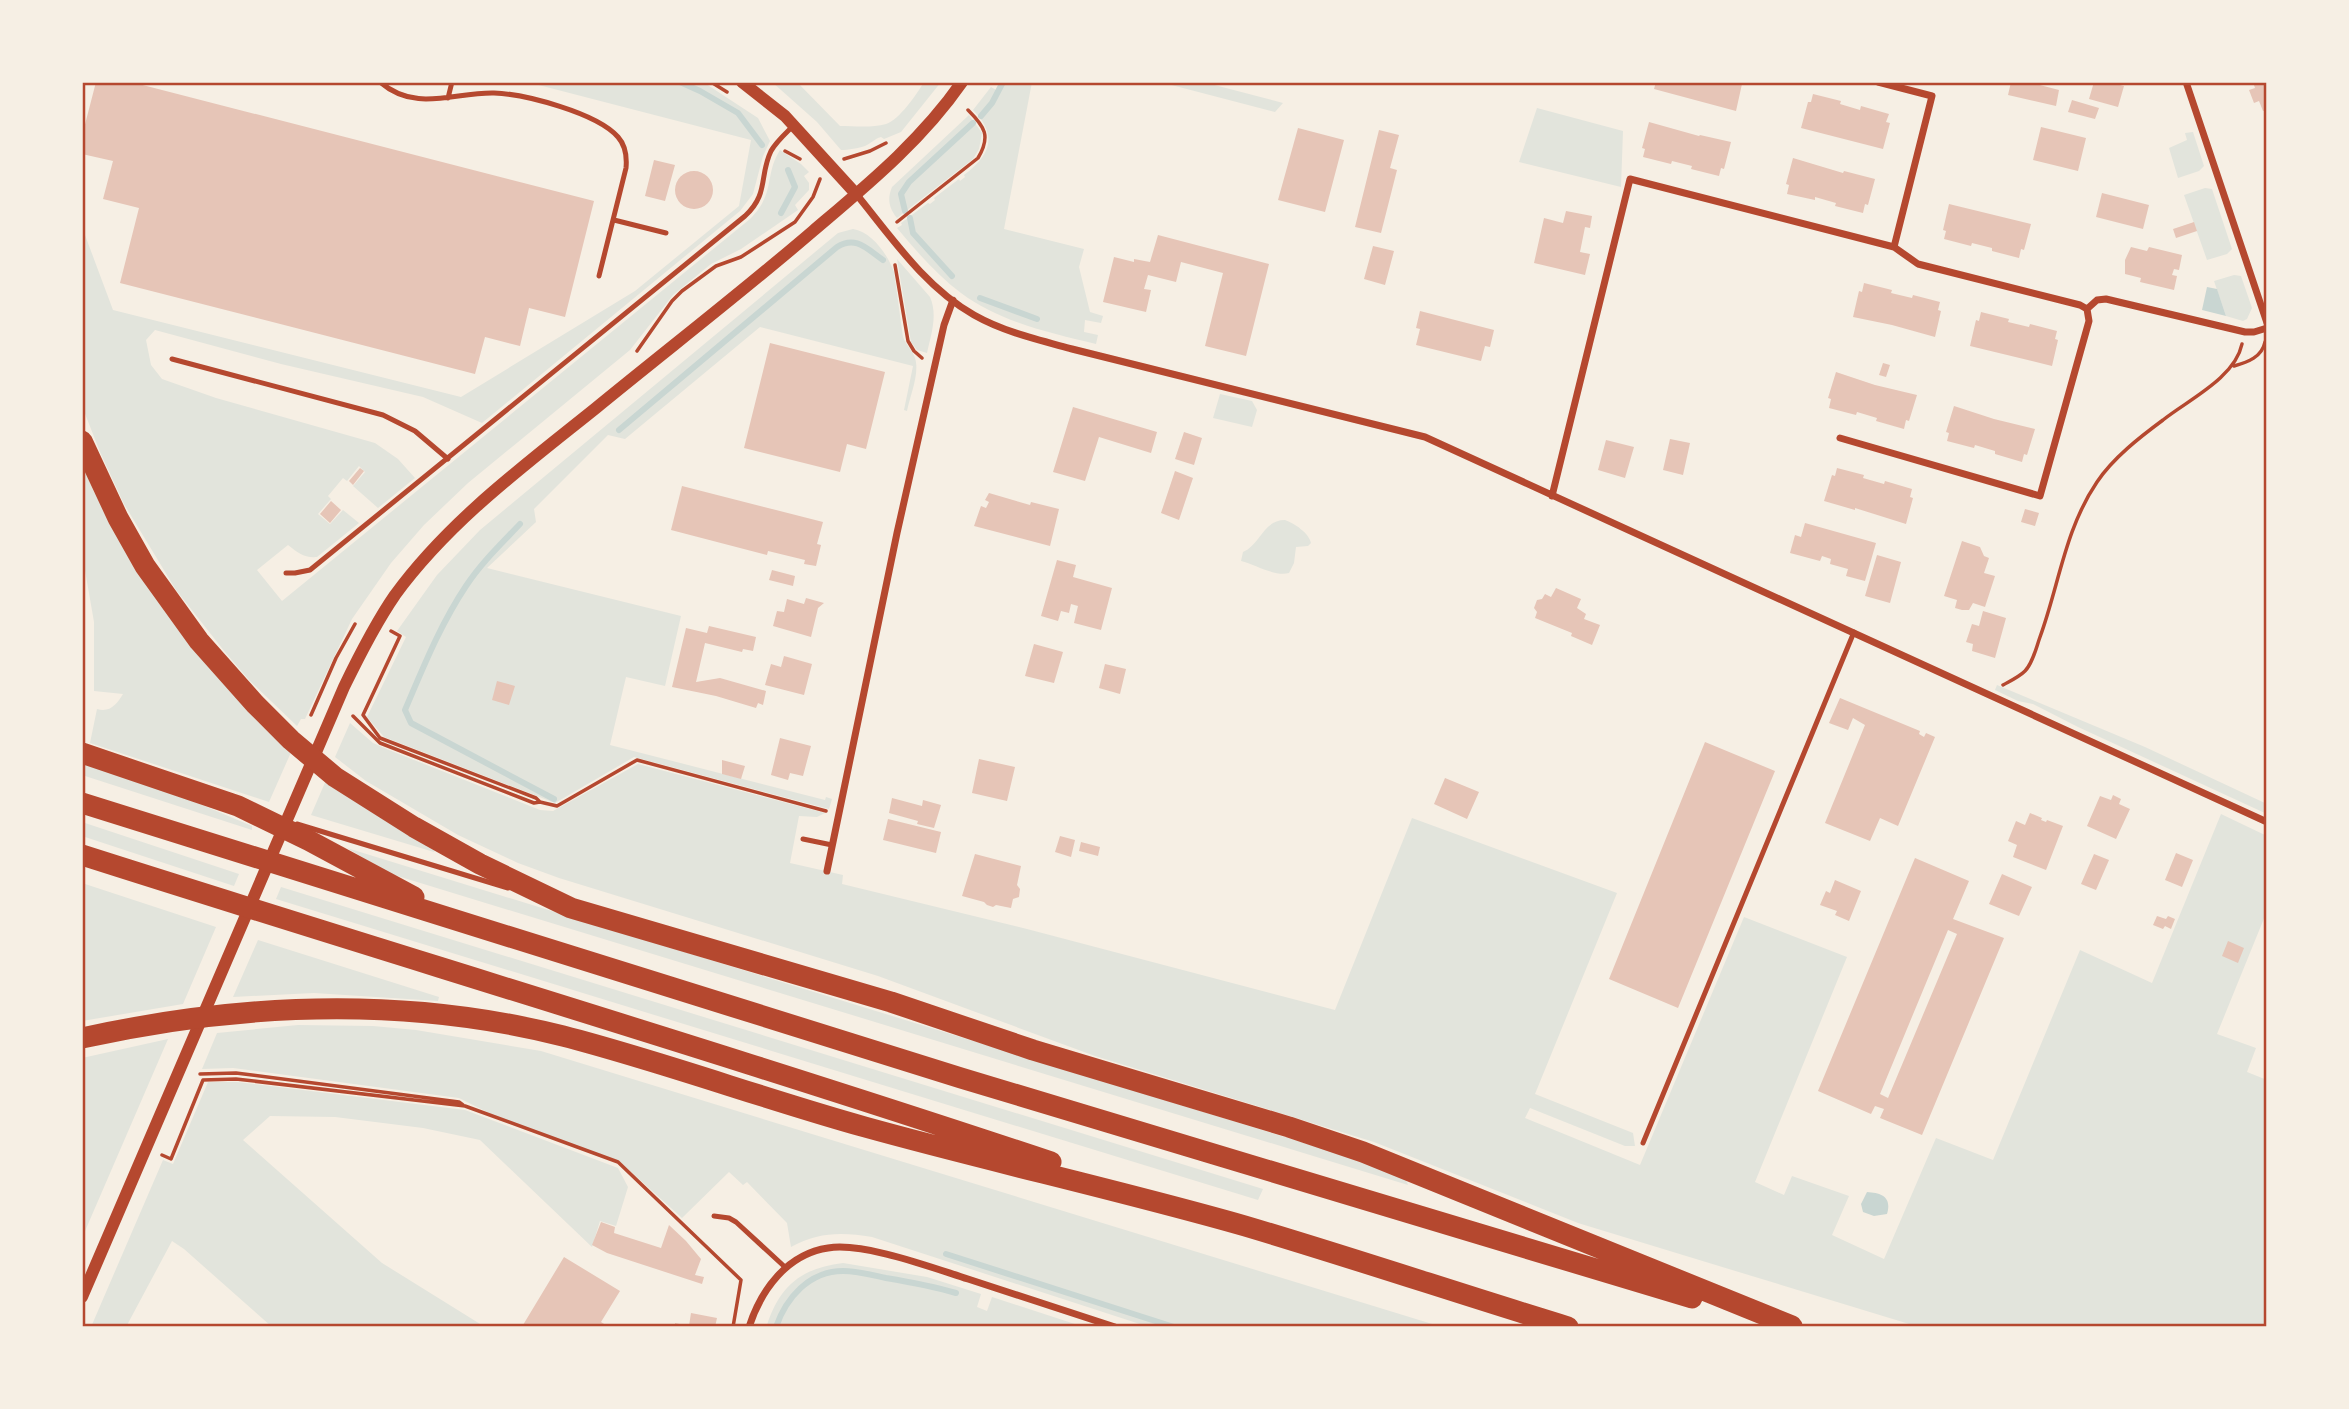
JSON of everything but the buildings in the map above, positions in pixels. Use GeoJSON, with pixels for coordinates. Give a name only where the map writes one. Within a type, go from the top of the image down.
{"type":"FeatureCollection","features":[{"type":"Feature","properties":{"kind":"highway"},"geometry":{"type":"LineString","coordinates":[[82,441],[118,518],[145,566],[221,667],[291,740],[335,777],[443,845],[514,882],[571,908],[891,1002],[1066,1060],[1363,1152],[1792,1326]]}},
{"type":"Feature","properties":{"kind":"highway"},"geometry":{"type":"LineString","coordinates":[[82,753],[237,806],[469,925]]}},
{"type":"Feature","properties":{"kind":"highway"},"geometry":{"type":"LineString","coordinates":[[82,803],[1270,1171],[1606,1273],[1792,1326]]}},
{"type":"Feature","properties":{"kind":"highway"},"geometry":{"type":"LineString","coordinates":[[82,855],[871,1102],[1240,1225],[1568,1327]]}},
{"type":"Feature","properties":{"kind":"highway"},"geometry":{"type":"LineString","coordinates":[[82,1038],[168,1021],[288,1009],[380,1009],[470,1018],[562,1036],[863,1126],[1240,1225]]}},
{"type":"Feature","properties":{"kind":"street"},"geometry":{"type":"LineString","coordinates":[[742,82],[794,124],[919,269],[953,300],[990,323],[1034,338],[1412,432],[2267,822]]}},
{"type":"Feature","properties":{"kind":"street"},"geometry":{"type":"LineString","coordinates":[[82,1297],[344,687],[384,611],[429,554],[471,513],[857,195],[914,141],[962,82]]}},
{"type":"Feature","properties":{"kind":"street"},"geometry":{"type":"LineString","coordinates":[[1878,82],[1932,96],[1894,247]]}},
{"type":"Feature","properties":{"kind":"street"},"geometry":{"type":"LineString","coordinates":[[2087,309],[2097,300],[2106,299],[2245,332],[2254,332],[2267,326],[2186,82]]}},
{"type":"Feature","properties":{"kind":"street"},"geometry":{"type":"LineString","coordinates":[[1552,496],[1630,180],[1894,247],[1918,264],[2087,309]]}},
{"type":"Feature","properties":{"kind":"street"},"geometry":{"type":"LineString","coordinates":[[827,871],[932,375],[953,300]]}},
{"type":"Feature","properties":{"kind":"street"},"geometry":{"type":"LineString","coordinates":[[1840,438],[2040,496],[2089,321],[2087,309]]}},
{"type":"Feature","properties":{"kind":"street"},"geometry":{"type":"LineString","coordinates":[[749,1327],[762,1295],[786,1268],[810,1253],[847,1247],[916,1262],[1115,1327]]}},
{"type":"Feature","properties":{"kind":"lane"},"geometry":{"type":"LineString","coordinates":[[380,82],[396,93],[427,100],[483,93],[511,95],[583,114],[603,125],[618,138],[627,156],[626,167],[598,276]]}},
{"type":"Feature","properties":{"kind":"lane"},"geometry":{"type":"LineString","coordinates":[[448,98],[452,82]]}},
{"type":"Feature","properties":{"kind":"lane"},"geometry":{"type":"LineString","coordinates":[[286,573],[310,570],[748,213],[761,193],[770,153],[794,124]]}},
{"type":"Feature","properties":{"kind":"lane"},"geometry":{"type":"LineString","coordinates":[[614,220],[666,233]]}},
{"type":"Feature","properties":{"kind":"lane"},"geometry":{"type":"LineString","coordinates":[[172,359],[383,415],[415,431],[448,459]]}},
{"type":"Feature","properties":{"kind":"lane"},"geometry":{"type":"LineString","coordinates":[[1643,1143],[1854,632]]}},
{"type":"Feature","properties":{"kind":"lane"},"geometry":{"type":"LineString","coordinates":[[237,806],[509,889]]}},
{"type":"Feature","properties":{"kind":"lane"},"geometry":{"type":"LineString","coordinates":[[803,839],[832,845]]}},
{"type":"Feature","properties":{"kind":"lane"},"geometry":{"type":"LineString","coordinates":[[522,892],[571,908]]}},
{"type":"Feature","properties":{"kind":"lane"},"geometry":{"type":"LineString","coordinates":[[714,1216],[736,1222],[786,1268]]}},
{"type":"Feature","properties":{"kind":"path"},"geometry":{"type":"LineString","coordinates":[[897,222],[978,158],[984,149],[986,133],[968,110]]}},
{"type":"Feature","properties":{"kind":"path"},"geometry":{"type":"LineString","coordinates":[[842,160],[881,145]]}},
{"type":"Feature","properties":{"kind":"path"},"geometry":{"type":"LineString","coordinates":[[782,148],[802,160]]}},
{"type":"Feature","properties":{"kind":"path"},"geometry":{"type":"LineString","coordinates":[[728,263],[792,224],[807,206],[818,181],[825,175]]}},
{"type":"Feature","properties":{"kind":"path"},"geometry":{"type":"LineString","coordinates":[[891,258],[897,269],[908,341],[922,358]]}},
{"type":"Feature","properties":{"kind":"path"},"geometry":{"type":"LineString","coordinates":[[1990,694],[2026,670],[2047,618],[2071,530],[2099,478],[2161,421],[2198,395],[2232,366],[2241,350],[2245,332]]}},
{"type":"Feature","properties":{"kind":"path"},"geometry":{"type":"LineString","coordinates":[[2232,366],[2253,359],[2260,353],[2267,334]]}},
{"type":"Feature","properties":{"kind":"path"},"geometry":{"type":"LineString","coordinates":[[379,740],[363,715],[400,636],[391,631]]}},
{"type":"Feature","properties":{"kind":"path"},"geometry":{"type":"LineString","coordinates":[[353,716],[379,740],[536,798],[540,802],[557,806],[637,760],[838,814]]}},
{"type":"Feature","properties":{"kind":"path"},"geometry":{"type":"LineString","coordinates":[[200,1074],[236,1073],[459,1102],[513,1126],[618,1162],[741,1280],[733,1327]]}},
{"type":"Feature","properties":{"kind":"path"},"geometry":{"type":"LineString","coordinates":[[162,1155],[171,1159],[204,1080],[236,1079],[465,1106]]}},
{"type":"Feature","properties":{"kind":"shaded area"},"geometry":{"type":"Polygon","coordinates":[[[527,82],[703,82],[758,118],[770,141],[753,194],[740,211],[482,423],[423,397],[281,364],[155,330],[146,340],[151,365],[162,379],[216,398],[375,443],[398,459],[415,478],[378,508],[353,486],[365,472],[359,466],[347,481],[343,478],[328,496],[331,499],[318,514],[330,524],[343,510],[359,523],[317,557],[308,557],[288,545],[257,570],[282,601],[750,219],[767,192],[772,168],[780,150],[809,172],[804,176],[809,183],[809,190],[795,205],[798,210],[741,249],[711,264],[673,295],[630,350],[468,483],[424,525],[391,563],[352,619],[305,719],[301,719],[297,726],[249,680],[176,590],[124,504],[100,452],[82,406],[82,227],[113,310],[461,397],[635,291],[739,206],[751,140],[527,82]]]}},
{"type":"Feature","properties":{"kind":"shaded area"},"geometry":{"type":"Polygon","coordinates":[[[772,82],[797,82],[840,126],[863,127],[891,122],[907,106],[924,82],[941,82],[901,132],[884,139],[881,137],[863,147],[841,150],[817,122],[772,82]]]}},
{"type":"Feature","properties":{"kind":"shaded area"},"geometry":{"type":"Polygon","coordinates":[[[1000,82],[1032,82],[1004,229],[1084,249],[1079,267],[1090,312],[1103,316],[1101,323],[1085,320],[1084,332],[1098,335],[1096,344],[1026,325],[976,303],[935,271],[897,228],[965,177],[980,160],[988,144],[988,136],[981,119],[973,110],[991,87],[996,90],[1000,82]]]}},
{"type":"Feature","properties":{"kind":"shaded area"},"geometry":{"type":"Polygon","coordinates":[[[1160,82],[1203,82],[1283,103],[1275,112],[1160,82]]]}},
{"type":"Feature","properties":{"kind":"shaded area"},"geometry":{"type":"Polygon","coordinates":[[[1537,108],[1623,131],[1621,187],[1519,162],[1537,108]]]}},
{"type":"Feature","properties":{"kind":"shaded area"},"geometry":{"type":"Polygon","coordinates":[[[969,115],[982,133],[979,149],[973,159],[897,218],[890,203],[892,187],[969,115]]]}},
{"type":"Feature","properties":{"kind":"shaded area"},"geometry":{"type":"Polygon","coordinates":[[[2193,132],[2204,166],[2199,171],[2178,178],[2169,148],[2187,140],[2185,133],[2193,132]]]}},
{"type":"Feature","properties":{"kind":"shaded area"},"geometry":{"type":"Polygon","coordinates":[[[2205,188],[2212,189],[2232,249],[2227,254],[2207,260],[2184,195],[2205,188]]]}},
{"type":"Feature","properties":{"kind":"shaded area"},"geometry":{"type":"Polygon","coordinates":[[[853,229],[873,239],[894,272],[903,337],[914,355],[916,364],[907,411],[904,410],[913,366],[760,327],[625,439],[608,435],[534,509],[536,522],[487,568],[681,616],[665,686],[626,677],[610,745],[825,800],[826,797],[832,799],[829,809],[634,757],[555,803],[384,737],[367,717],[406,637],[397,631],[437,575],[480,530],[838,233],[853,229]]]}},
{"type":"Feature","properties":{"kind":"shaded area"},"geometry":{"type":"Polygon","coordinates":[[[897,259],[930,297],[933,325],[927,353],[917,350],[911,342],[897,259]]]}},
{"type":"Feature","properties":{"kind":"shaded area"},"geometry":{"type":"Polygon","coordinates":[[[2234,275],[2241,276],[2252,308],[2247,319],[2243,321],[2226,316],[2214,281],[2234,275]]]}},
{"type":"Feature","properties":{"kind":"shaded area"},"geometry":{"type":"Polygon","coordinates":[[[2207,287],[2217,289],[2226,316],[2202,310],[2207,287]]]}},
{"type":"Feature","properties":{"kind":"shaded area"},"geometry":{"type":"Polygon","coordinates":[[[1220,394],[1252,401],[1257,410],[1252,427],[1213,418],[1220,394]]]}},
{"type":"Feature","properties":{"kind":"shaded area"},"geometry":{"type":"Polygon","coordinates":[[[82,464],[94,492],[292,750],[269,802],[90,743],[97,709],[109,709],[123,694],[94,691],[94,622],[82,553],[82,464]]]}},
{"type":"Feature","properties":{"kind":"shaded area"},"geometry":{"type":"Polygon","coordinates":[[[1285,520],[1301,529],[1311,543],[1308,546],[1296,547],[1294,563],[1289,573],[1272,572],[1241,561],[1243,552],[1254,544],[1267,528],[1285,520]]]}},
{"type":"Feature","properties":{"kind":"shaded area"},"geometry":{"type":"Polygon","coordinates":[[[1997,685],[2145,747],[2267,804],[2267,814],[2033,704],[2018,701],[1995,690],[1997,685]]]}},
{"type":"Feature","properties":{"kind":"shaded area"},"geometry":{"type":"Polygon","coordinates":[[[350,723],[373,743],[540,810],[553,811],[638,764],[825,813],[817,817],[799,816],[790,863],[843,875],[842,884],[1027,929],[1335,1010],[1412,818],[1617,893],[1535,1094],[1633,1133],[1635,1146],[1625,1146],[1530,1108],[1525,1118],[1640,1165],[1744,917],[1847,957],[1755,1182],[1784,1195],[1792,1176],[1849,1196],[1832,1235],[1884,1259],[1936,1138],[1993,1160],[2080,950],[2152,983],[2221,814],[2267,836],[2267,911],[2217,1034],[2256,1048],[2247,1072],[2267,1080],[2267,1327],[1919,1327],[1578,1223],[1374,1142],[1095,1056],[878,976],[518,863],[458,835],[366,781],[335,757],[350,723]]]}},
{"type":"Feature","properties":{"kind":"shaded area"},"geometry":{"type":"Polygon","coordinates":[[[85,764],[176,794],[252,826],[252,830],[82,775],[85,764]]]}},
{"type":"Feature","properties":{"kind":"shaded area"},"geometry":{"type":"Polygon","coordinates":[[[327,778],[435,850],[434,852],[311,815],[327,778]]]}},
{"type":"Feature","properties":{"kind":"shaded area"},"geometry":{"type":"Polygon","coordinates":[[[82,822],[239,874],[234,886],[82,836],[82,822]]]}},
{"type":"Feature","properties":{"kind":"shaded area"},"geometry":{"type":"Polygon","coordinates":[[[347,848],[1366,1162],[1406,1180],[1408,1185],[391,874],[347,848]]]}},
{"type":"Feature","properties":{"kind":"shaded area"},"geometry":{"type":"Polygon","coordinates":[[[82,883],[216,927],[183,1004],[82,1021],[82,883]]]}},
{"type":"Feature","properties":{"kind":"shaded area"},"geometry":{"type":"Polygon","coordinates":[[[281,887],[1263,1189],[1258,1200],[276,899],[281,887]]]}},
{"type":"Feature","properties":{"kind":"shaded area"},"geometry":{"type":"Polygon","coordinates":[[[258,940],[439,997],[438,1001],[314,993],[233,997],[258,940]]]}},
{"type":"Feature","properties":{"kind":"shaded area"},"geometry":{"type":"Polygon","coordinates":[[[298,1025],[373,1026],[416,1030],[541,1051],[1442,1327],[1149,1327],[872,1237],[830,1234],[811,1238],[791,1247],[787,1223],[747,1182],[743,1185],[729,1172],[682,1218],[619,1161],[497,1117],[459,1098],[233,1068],[202,1069],[217,1033],[298,1025]]]}},
{"type":"Feature","properties":{"kind":"shaded area"},"geometry":{"type":"Polygon","coordinates":[[[168,1039],[82,1238],[82,1058],[168,1039]]]}},
{"type":"Feature","properties":{"kind":"shaded area"},"geometry":{"type":"Polygon","coordinates":[[[208,1082],[237,1082],[465,1110],[618,1168],[628,1187],[616,1226],[600,1221],[592,1247],[480,1140],[423,1128],[335,1117],[270,1116],[243,1140],[382,1263],[485,1327],[272,1327],[172,1241],[126,1327],[91,1327],[163,1160],[173,1164],[208,1082]]]}},
{"type":"Feature","properties":{"kind":"shaded area"},"geometry":{"type":"Polygon","coordinates":[[[1867,1192],[1877,1193],[1887,1200],[1887,1214],[1874,1216],[1863,1212],[1861,1204],[1867,1192]]]}},
{"type":"Feature","properties":{"kind":"shaded area"},"geometry":{"type":"Polygon","coordinates":[[[843,1263],[927,1277],[981,1294],[977,1307],[987,1311],[992,1297],[1084,1327],[764,1327],[779,1299],[794,1281],[816,1269],[843,1263]]]}},
{"type":"Feature","properties":{"kind":"waterway"},"geometry":{"type":"LineString","coordinates":[[680,82],[738,113],[762,145]]}},
{"type":"Feature","properties":{"kind":"waterway"},"geometry":{"type":"LineString","coordinates":[[981,116],[992,103],[1003,82]]}},
{"type":"Feature","properties":{"kind":"waterway"},"geometry":{"type":"LineString","coordinates":[[905,211],[901,194],[909,182],[973,123]]}},
{"type":"Feature","properties":{"kind":"waterway"},"geometry":{"type":"LineString","coordinates":[[781,213],[795,187],[788,170]]}},
{"type":"Feature","properties":{"kind":"waterway"},"geometry":{"type":"LineString","coordinates":[[910,218],[913,233],[952,276]]}},
{"type":"Feature","properties":{"kind":"waterway"},"geometry":{"type":"LineString","coordinates":[[619,430],[837,247],[850,242],[856,243],[883,260]]}},
{"type":"Feature","properties":{"kind":"waterway"},"geometry":{"type":"LineString","coordinates":[[980,298],[1037,319]]}},
{"type":"Feature","properties":{"kind":"waterway"},"geometry":{"type":"LineString","coordinates":[[520,524],[491,554],[466,586],[432,647],[405,710],[411,723],[554,799]]}},
{"type":"Feature","properties":{"kind":"waterway"},"geometry":{"type":"LineString","coordinates":[[946,1254],[1174,1327]]}},
{"type":"Feature","properties":{"kind":"waterway"},"geometry":{"type":"LineString","coordinates":[[776,1327],[786,1306],[801,1288],[809,1281],[831,1272],[859,1272],[956,1293]]}}]}
